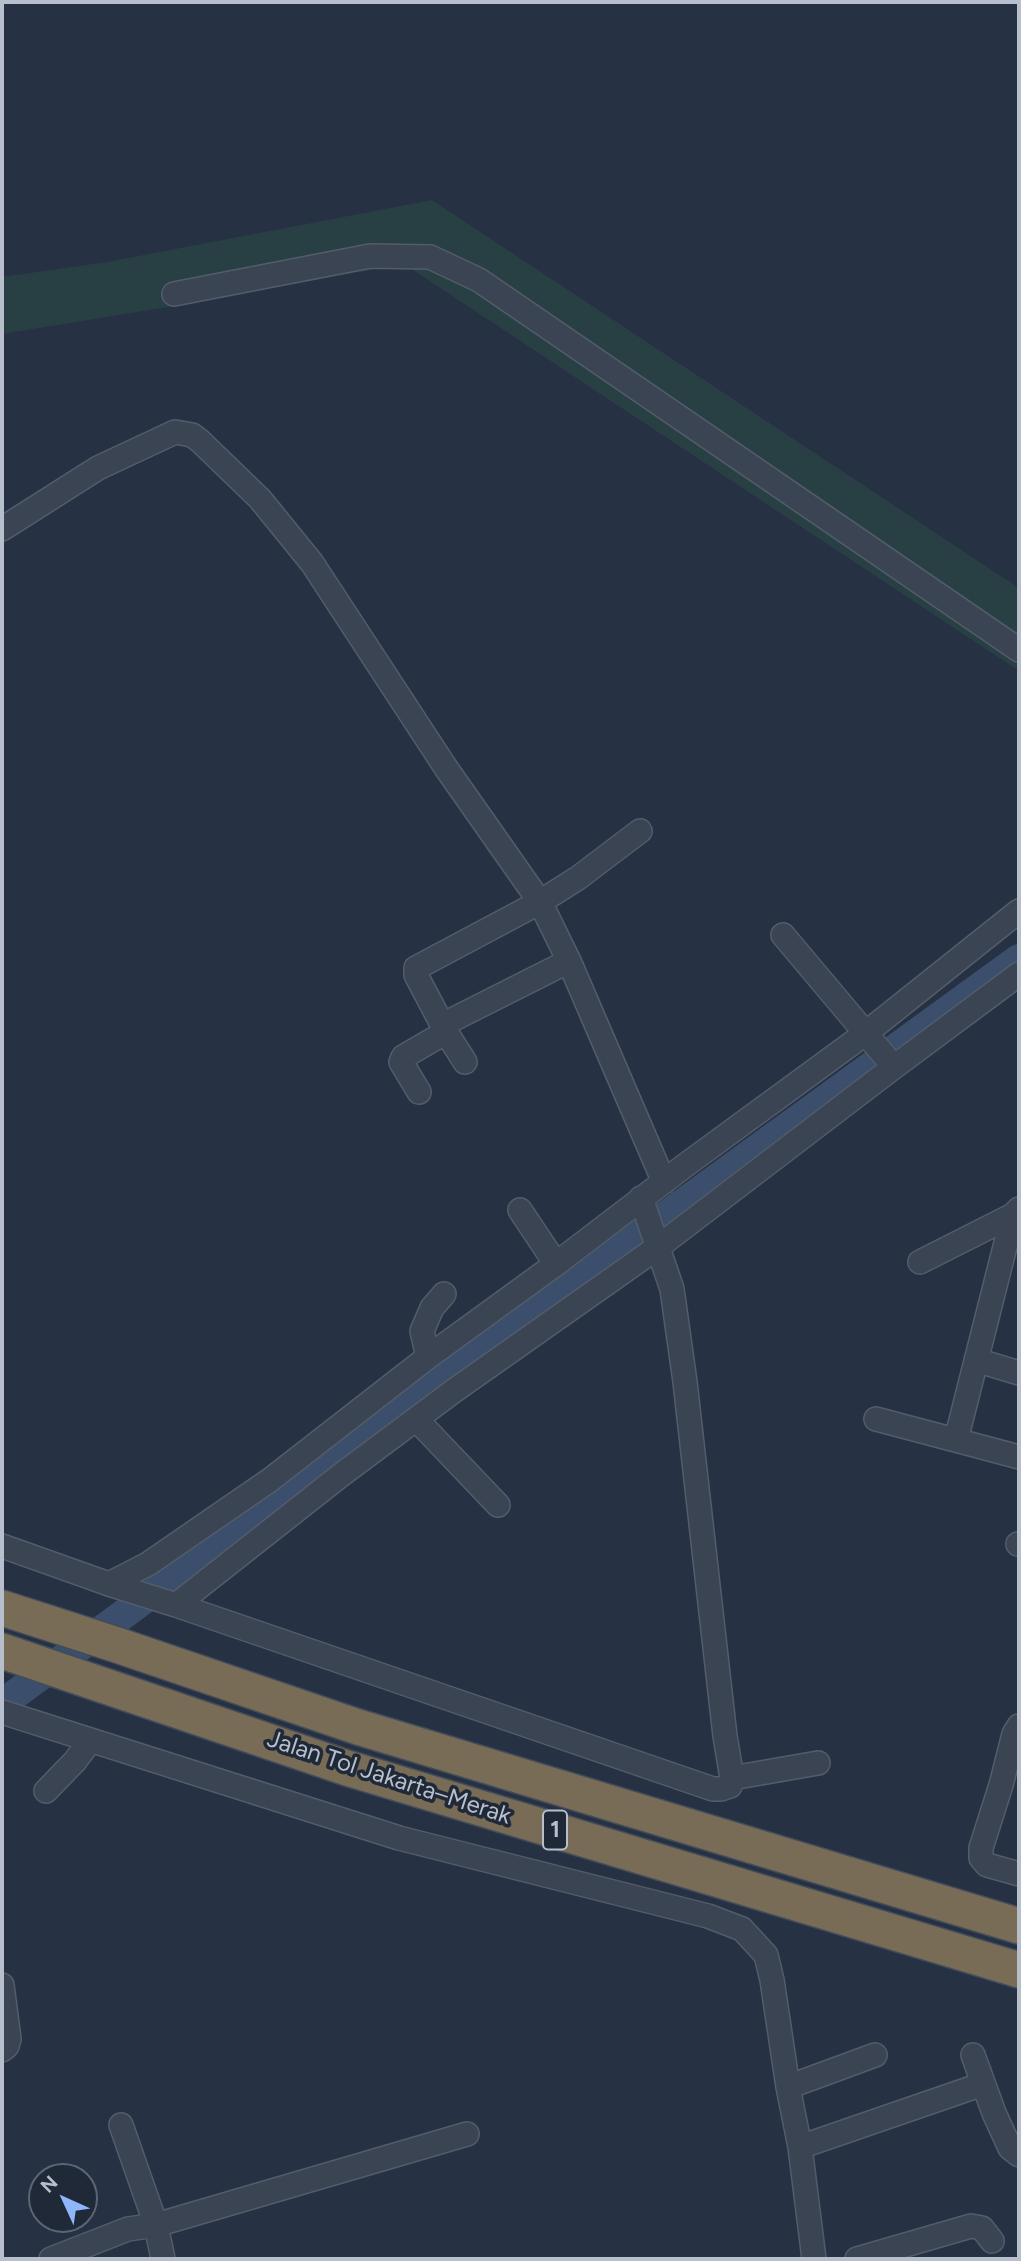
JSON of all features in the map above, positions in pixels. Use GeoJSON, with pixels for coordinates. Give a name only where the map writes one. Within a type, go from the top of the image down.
{"type":"FeatureCollection","features":[{"type":"Feature","properties":{"kind":"highway","name":"Jalan Tol Jakarta–Merak"},"geometry":{"type":"LineString","coordinates":[[2,1608],[358,1727],[1019,1926]]}},
{"type":"Feature","properties":{"kind":"highway","name":"Jalan Tol Jakarta–Merak"},"geometry":{"type":"LineString","coordinates":[[2,1651],[347,1768],[1019,1970]]}},
{"type":"Feature","properties":{"kind":"street"},"geometry":{"type":"LineString","coordinates":[[174,294],[370,256],[430,257],[479,280],[1019,650]]}},
{"type":"Feature","properties":{"kind":"street"},"geometry":{"type":"LineString","coordinates":[[2,529],[98,468],[175,432],[192,435],[260,499],[313,564],[446,768],[540,902],[569,961],[664,1182]]}},
{"type":"Feature","properties":{"kind":"street"},"geometry":{"type":"LineString","coordinates":[[465,1062],[444,1029],[416,975],[416,968],[540,902],[578,878],[640,831]]}},
{"type":"Feature","properties":{"kind":"street"},"geometry":{"type":"LineString","coordinates":[[116,1587],[270,1480],[428,1357],[643,1202],[664,1182],[870,1037],[1019,911]]}},
{"type":"Feature","properties":{"kind":"street"},"geometry":{"type":"LineString","coordinates":[[783,935],[891,1063]]}},
{"type":"Feature","properties":{"kind":"street"},"geometry":{"type":"LineString","coordinates":[[419,1092],[401,1062],[403,1057],[444,1029],[569,961]]}},
{"type":"Feature","properties":{"kind":"street"},"geometry":{"type":"LineString","coordinates":[[168,1603],[655,1237],[891,1063],[1019,974]]}},
{"type":"Feature","properties":{"kind":"street"},"geometry":{"type":"LineString","coordinates":[[2,1546],[713,1789],[730,1786],[732,1777],[672,1289],[643,1202]]}},
{"type":"Feature","properties":{"kind":"street"},"geometry":{"type":"LineString","coordinates":[[520,1210],[556,1264]]}},
{"type":"Feature","properties":{"kind":"street"},"geometry":{"type":"LineString","coordinates":[[920,1262],[1016,1212]]}},
{"type":"Feature","properties":{"kind":"street"},"geometry":{"type":"LineString","coordinates":[[956,1440],[1016,1212]]}},
{"type":"Feature","properties":{"kind":"street"},"geometry":{"type":"LineString","coordinates":[[428,1357],[422,1331],[432,1308],[444,1294]]}},
{"type":"Feature","properties":{"kind":"street"},"geometry":{"type":"LineString","coordinates":[[976,1360],[1019,1373]]}},
{"type":"Feature","properties":{"kind":"street"},"geometry":{"type":"LineString","coordinates":[[416,1419],[498,1505]]}},
{"type":"Feature","properties":{"kind":"street"},"geometry":{"type":"LineString","coordinates":[[876,1419],[1019,1457]]}},
{"type":"Feature","properties":{"kind":"street"},"geometry":{"type":"LineString","coordinates":[[2,1712],[398,1838],[708,1916],[742,1929],[766,1955],[800,2147],[814,2259]]}},
{"type":"Feature","properties":{"kind":"street"},"geometry":{"type":"LineString","coordinates":[[1019,1726],[1014,1734],[1010,1788],[981,1848],[981,1858],[987,1864],[1019,1874]]}},
{"type":"Feature","properties":{"kind":"street"},"geometry":{"type":"LineString","coordinates":[[46,1791],[90,1741]]}},
{"type":"Feature","properties":{"kind":"street"},"geometry":{"type":"LineString","coordinates":[[732,1777],[818,1763]]}},
{"type":"Feature","properties":{"kind":"street"},"geometry":{"type":"LineString","coordinates":[[2,1985],[9,2039],[2,2050]]}},
{"type":"Feature","properties":{"kind":"street"},"geometry":{"type":"LineString","coordinates":[[788,2087],[875,2055]]}},
{"type":"Feature","properties":{"kind":"street"},"geometry":{"type":"LineString","coordinates":[[973,2055],[1010,2148],[1019,2155]]}},
{"type":"Feature","properties":{"kind":"street"},"geometry":{"type":"LineString","coordinates":[[800,2147],[983,2084]]}},
{"type":"Feature","properties":{"kind":"street"},"geometry":{"type":"LineString","coordinates":[[121,2124],[156,2225],[163,2259]]}},
{"type":"Feature","properties":{"kind":"street"},"geometry":{"type":"LineString","coordinates":[[51,2259],[128,2229],[156,2225],[467,2133]]}},
{"type":"Feature","properties":{"kind":"street"},"geometry":{"type":"LineString","coordinates":[[857,2259],[971,2226],[982,2228],[992,2241]]}},
{"type":"Feature","properties":{"kind":"green space"},"geometry":{"type":"Polygon","coordinates":[[[432,200],[1019,588],[1019,671],[404,264],[2,334],[2,277],[107,262],[432,200]]]}},
{"type":"Feature","properties":{"kind":"waterway"},"geometry":{"type":"LineString","coordinates":[[2,1704],[536,1310],[1019,959]]}}]}
